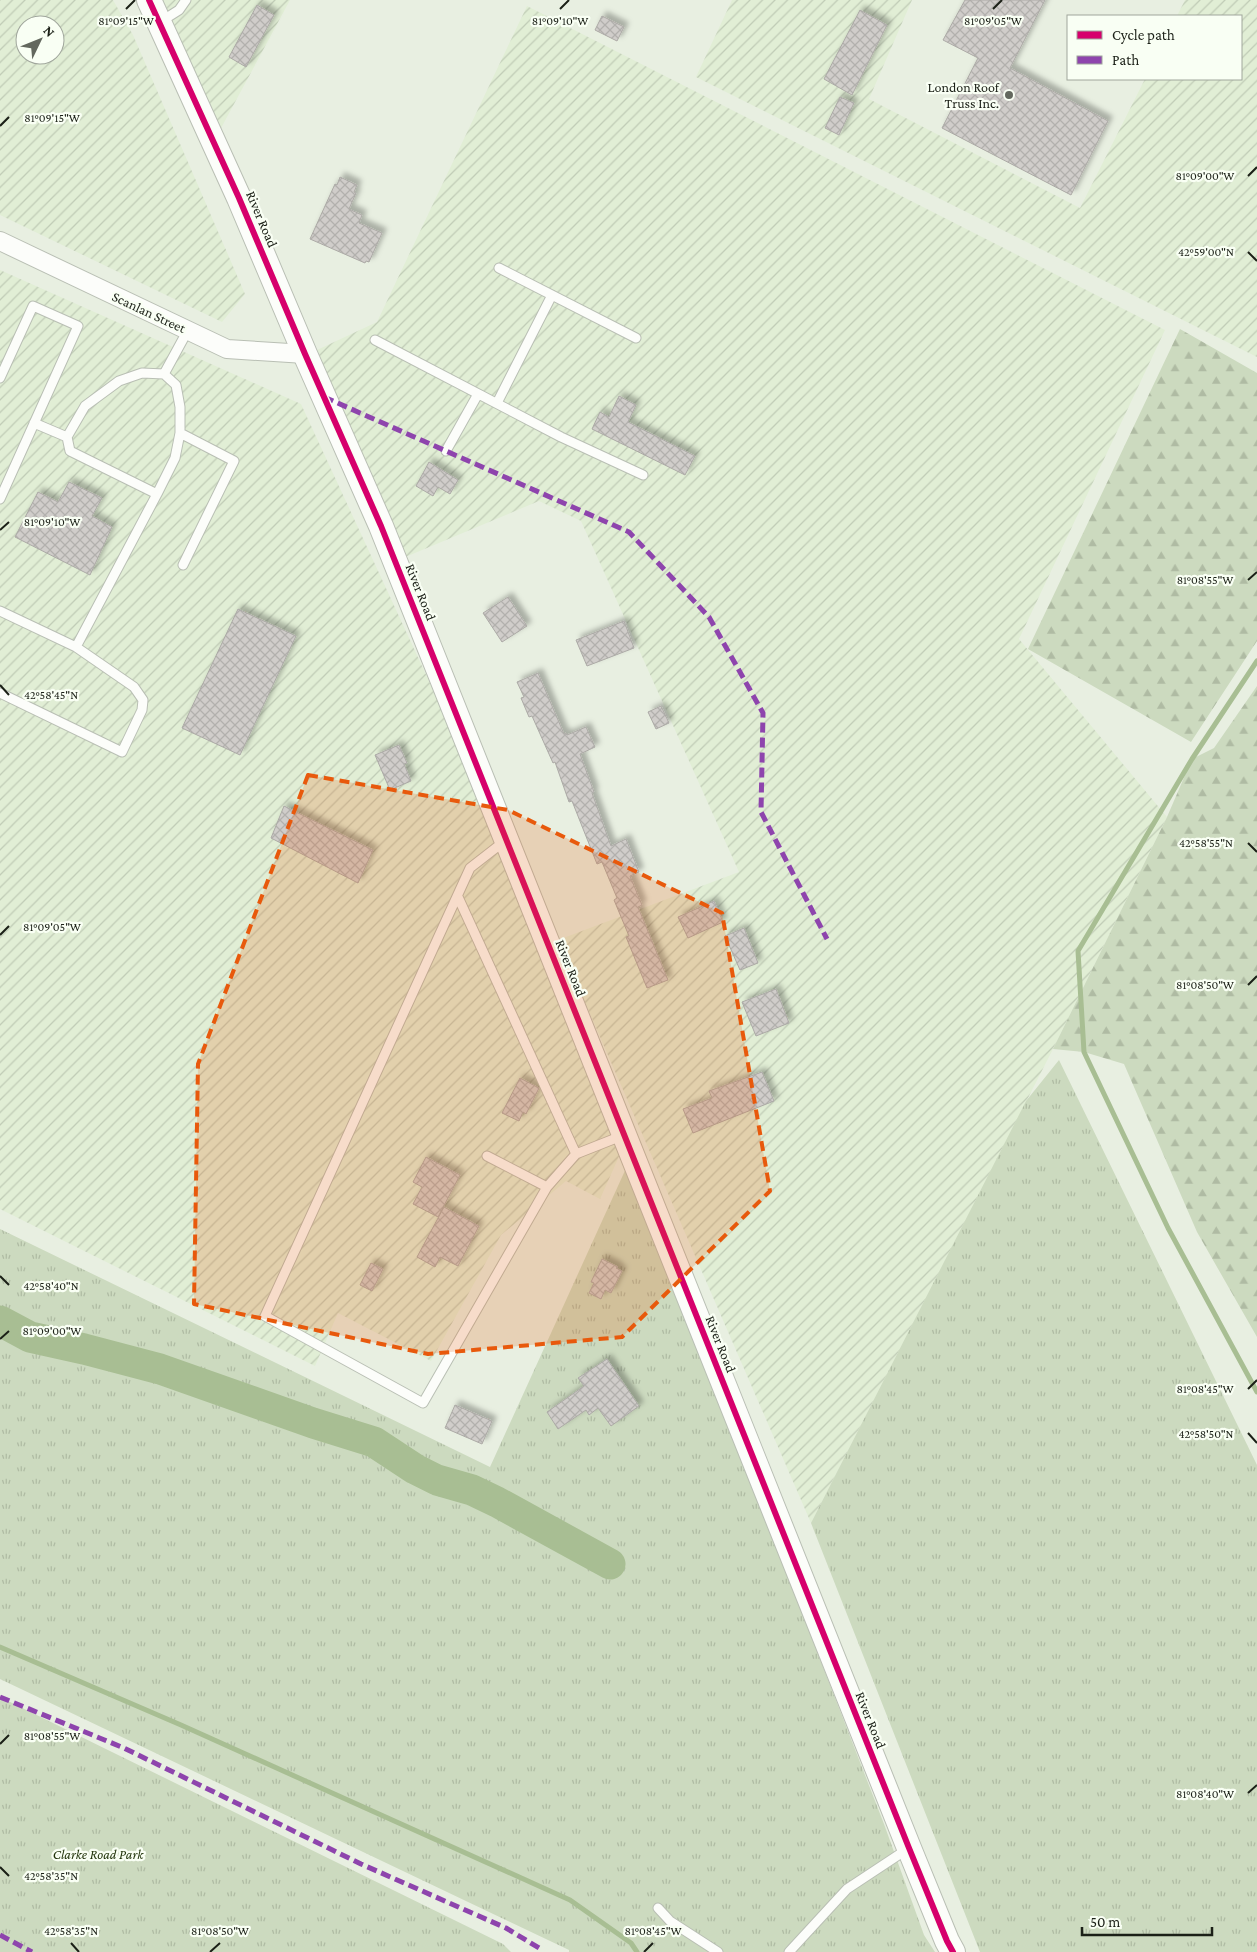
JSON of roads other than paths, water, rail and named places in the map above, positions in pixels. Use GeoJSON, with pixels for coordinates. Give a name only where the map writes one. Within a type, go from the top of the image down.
{"type":"FeatureCollection","features":[{"type":"Feature","properties":{"kind":"street","name":"River Road"},"geometry":{"type":"LineString","coordinates":[[149,0],[239,198],[304,354],[381,526],[909,1848],[953,1952]]}},
{"type":"Feature","properties":{"kind":"street","name":"Scanlan Street"},"geometry":{"type":"LineString","coordinates":[[0,241],[227,349],[304,354]]}},
{"type":"Feature","properties":{"kind":"lane"},"geometry":{"type":"LineString","coordinates":[[159,22],[179,10],[186,0]]}},
{"type":"Feature","properties":{"kind":"lane"},"geometry":{"type":"LineString","coordinates":[[499,268],[636,338]]}},
{"type":"Feature","properties":{"kind":"lane"},"geometry":{"type":"LineString","coordinates":[[497,403],[552,295]]}},
{"type":"Feature","properties":{"kind":"lane"},"geometry":{"type":"LineString","coordinates":[[0,378],[33,306],[78,326],[0,499]]}},
{"type":"Feature","properties":{"kind":"lane"},"geometry":{"type":"LineString","coordinates":[[164,374],[188,330]]}},
{"type":"Feature","properties":{"kind":"lane"},"geometry":{"type":"LineString","coordinates":[[375,340],[561,437],[643,475]]}},
{"type":"Feature","properties":{"kind":"lane"},"geometry":{"type":"LineString","coordinates":[[76,647],[157,494],[176,458],[180,433],[180,408],[176,385],[164,374],[142,373],[119,381],[85,406],[67,437],[70,451],[157,494]]}},
{"type":"Feature","properties":{"kind":"lane"},"geometry":{"type":"LineString","coordinates":[[446,451],[478,394]]}},
{"type":"Feature","properties":{"kind":"lane"},"geometry":{"type":"LineString","coordinates":[[34,423],[67,437]]}},
{"type":"Feature","properties":{"kind":"lane"},"geometry":{"type":"LineString","coordinates":[[180,433],[234,461],[183,565]]}},
{"type":"Feature","properties":{"kind":"lane"},"geometry":{"type":"LineString","coordinates":[[0,610],[76,647],[134,687],[143,700],[142,710],[122,752],[0,693]]}},
{"type":"Feature","properties":{"kind":"lane"},"geometry":{"type":"LineString","coordinates":[[507,840],[470,868],[265,1316],[423,1403],[547,1187],[576,1154],[624,1135]]}},
{"type":"Feature","properties":{"kind":"lane"},"geometry":{"type":"LineString","coordinates":[[458,897],[576,1154]]}},
{"type":"Feature","properties":{"kind":"lane"},"geometry":{"type":"LineString","coordinates":[[487,1156],[547,1187]]}},
{"type":"Feature","properties":{"kind":"lane"},"geometry":{"type":"LineString","coordinates":[[789,1952],[847,1889],[909,1848]]}},
{"type":"Feature","properties":{"kind":"lane"},"geometry":{"type":"LineString","coordinates":[[658,1908],[670,1920],[718,1952]]}},
{"type":"Feature","properties":{"kind":"waterway"},"geometry":{"type":"LineString","coordinates":[[1257,661],[1192,759],[1078,951],[1084,1052],[1168,1228],[1257,1392]]}},
{"type":"Feature","properties":{"kind":"waterway"},"geometry":{"type":"LineString","coordinates":[[0,1321],[30,1337],[160,1369],[313,1423],[374,1442],[415,1469],[437,1480],[472,1490],[497,1502],[610,1564]]}},
{"type":"Feature","properties":{"kind":"waterway"},"geometry":{"type":"LineString","coordinates":[[0,1647],[181,1725],[570,1900],[631,1943],[637,1952]]}},
{"type":"Feature","properties":{"kind":"place","name":"London Roof Truss Inc."},"geometry":{"type":"Point","coordinates":[1009,95]}},
{"type":"Feature","properties":{"kind":"park label","name":"Clarke Road Park"},"geometry":{"type":"Point","coordinates":[98,1854]}}]}
